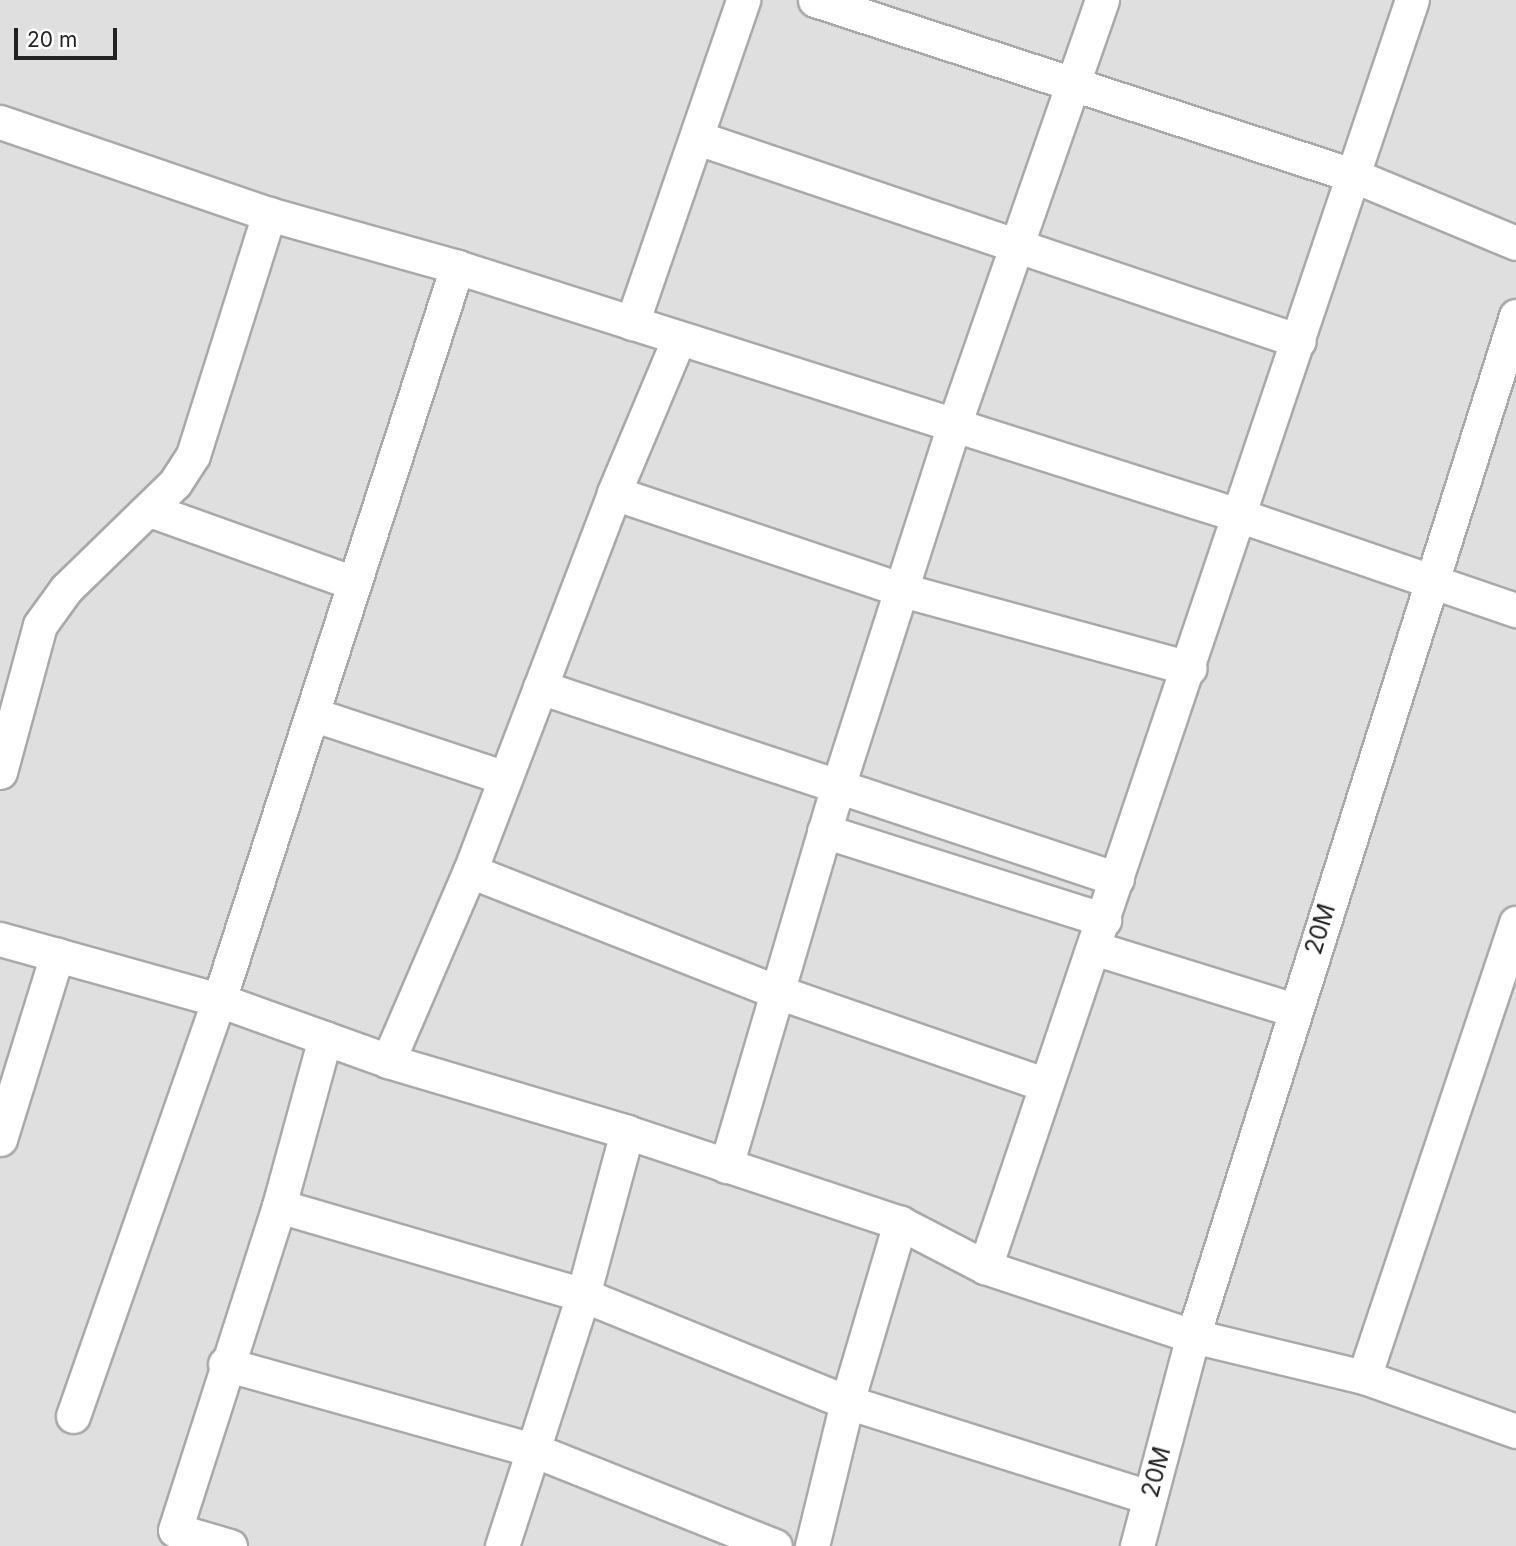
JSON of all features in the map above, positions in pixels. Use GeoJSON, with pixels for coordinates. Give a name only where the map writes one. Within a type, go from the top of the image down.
{"type":"FeatureCollection","features":[{"type":"Feature","properties":{"kind":"street"},"geometry":{"type":"LineString","coordinates":[[632,323],[698,138],[743,0]]}},
{"type":"Feature","properties":{"kind":"street"},"geometry":{"type":"LineString","coordinates":[[815,0],[1355,176],[1516,243]]}},
{"type":"Feature","properties":{"kind":"street"},"geometry":{"type":"LineString","coordinates":[[726,1166],[775,991],[824,831],[954,425],[1019,249],[1102,0]]}},
{"type":"Feature","properties":{"kind":"street"},"geometry":{"type":"LineString","coordinates":[[985,1267],[1044,1084],[1099,934],[1241,516],[1412,0]]}},
{"type":"Feature","properties":{"kind":"street"},"geometry":{"type":"LineString","coordinates":[[0,122],[269,214],[457,267],[1241,516],[1516,610]]}},
{"type":"Feature","properties":{"kind":"street"},"geometry":{"type":"LineString","coordinates":[[698,138],[1019,249],[1299,341]]}},
{"type":"Feature","properties":{"kind":"street"},"geometry":{"type":"LineString","coordinates":[[0,772],[40,625],[66,589],[150,510],[193,455],[269,214]]}},
{"type":"Feature","properties":{"kind":"street"},"geometry":{"type":"LineString","coordinates":[[73,1416],[219,1000],[457,267]]}},
{"type":"Feature","properties":{"kind":"street","name":"20M"},"geometry":{"type":"LineString","coordinates":[[1137,1546],[1193,1336],[1430,580],[1516,316]]}},
{"type":"Feature","properties":{"kind":"street"},"geometry":{"type":"LineString","coordinates":[[388,1062],[470,871],[614,493],[679,338]]}},
{"type":"Feature","properties":{"kind":"street"},"geometry":{"type":"LineString","coordinates":[[614,493],[902,590],[1190,667]]}},
{"type":"Feature","properties":{"kind":"street"},"geometry":{"type":"LineString","coordinates":[[150,510],[354,583]]}},
{"type":"Feature","properties":{"kind":"street"},"geometry":{"type":"LineString","coordinates":[[540,687],[839,783],[1118,879]]}},
{"type":"Feature","properties":{"kind":"street"},"geometry":{"type":"LineString","coordinates":[[312,714],[505,778]]}},
{"type":"Feature","properties":{"kind":"street"},"geometry":{"type":"LineString","coordinates":[[824,831],[1294,1010]]}},
{"type":"Feature","properties":{"kind":"street"},"geometry":{"type":"LineString","coordinates":[[470,871],[775,991],[1044,1084]]}},
{"type":"Feature","properties":{"kind":"street"},"geometry":{"type":"LineString","coordinates":[[1364,1377],[1516,923]]}},
{"type":"Feature","properties":{"kind":"street"},"geometry":{"type":"LineString","coordinates":[[0,939],[219,1000],[388,1062],[627,1132],[900,1223],[985,1267],[1193,1336],[1364,1377],[1516,1431]]}},
{"type":"Feature","properties":{"kind":"street"},"geometry":{"type":"LineString","coordinates":[[0,1139],[57,955]]}},
{"type":"Feature","properties":{"kind":"street"},"geometry":{"type":"LineString","coordinates":[[230,1546],[175,1530],[225,1364],[279,1206],[325,1038]]}},
{"type":"Feature","properties":{"kind":"street"},"geometry":{"type":"LineString","coordinates":[[502,1546],[536,1451],[583,1295],[627,1132]]}},
{"type":"Feature","properties":{"kind":"street"},"geometry":{"type":"LineString","coordinates":[[279,1206],[583,1295],[847,1402],[1149,1497]]}},
{"type":"Feature","properties":{"kind":"street"},"geometry":{"type":"LineString","coordinates":[[812,1546],[847,1402],[900,1223]]}},
{"type":"Feature","properties":{"kind":"street"},"geometry":{"type":"LineString","coordinates":[[225,1364],[536,1451],[775,1546]]}},
{"type":"Feature","properties":{"kind":"shaded area"},"geometry":{"type":"Polygon","coordinates":[[[0,0],[1516,0],[1516,1546],[0,1546],[0,0]]]}}]}
